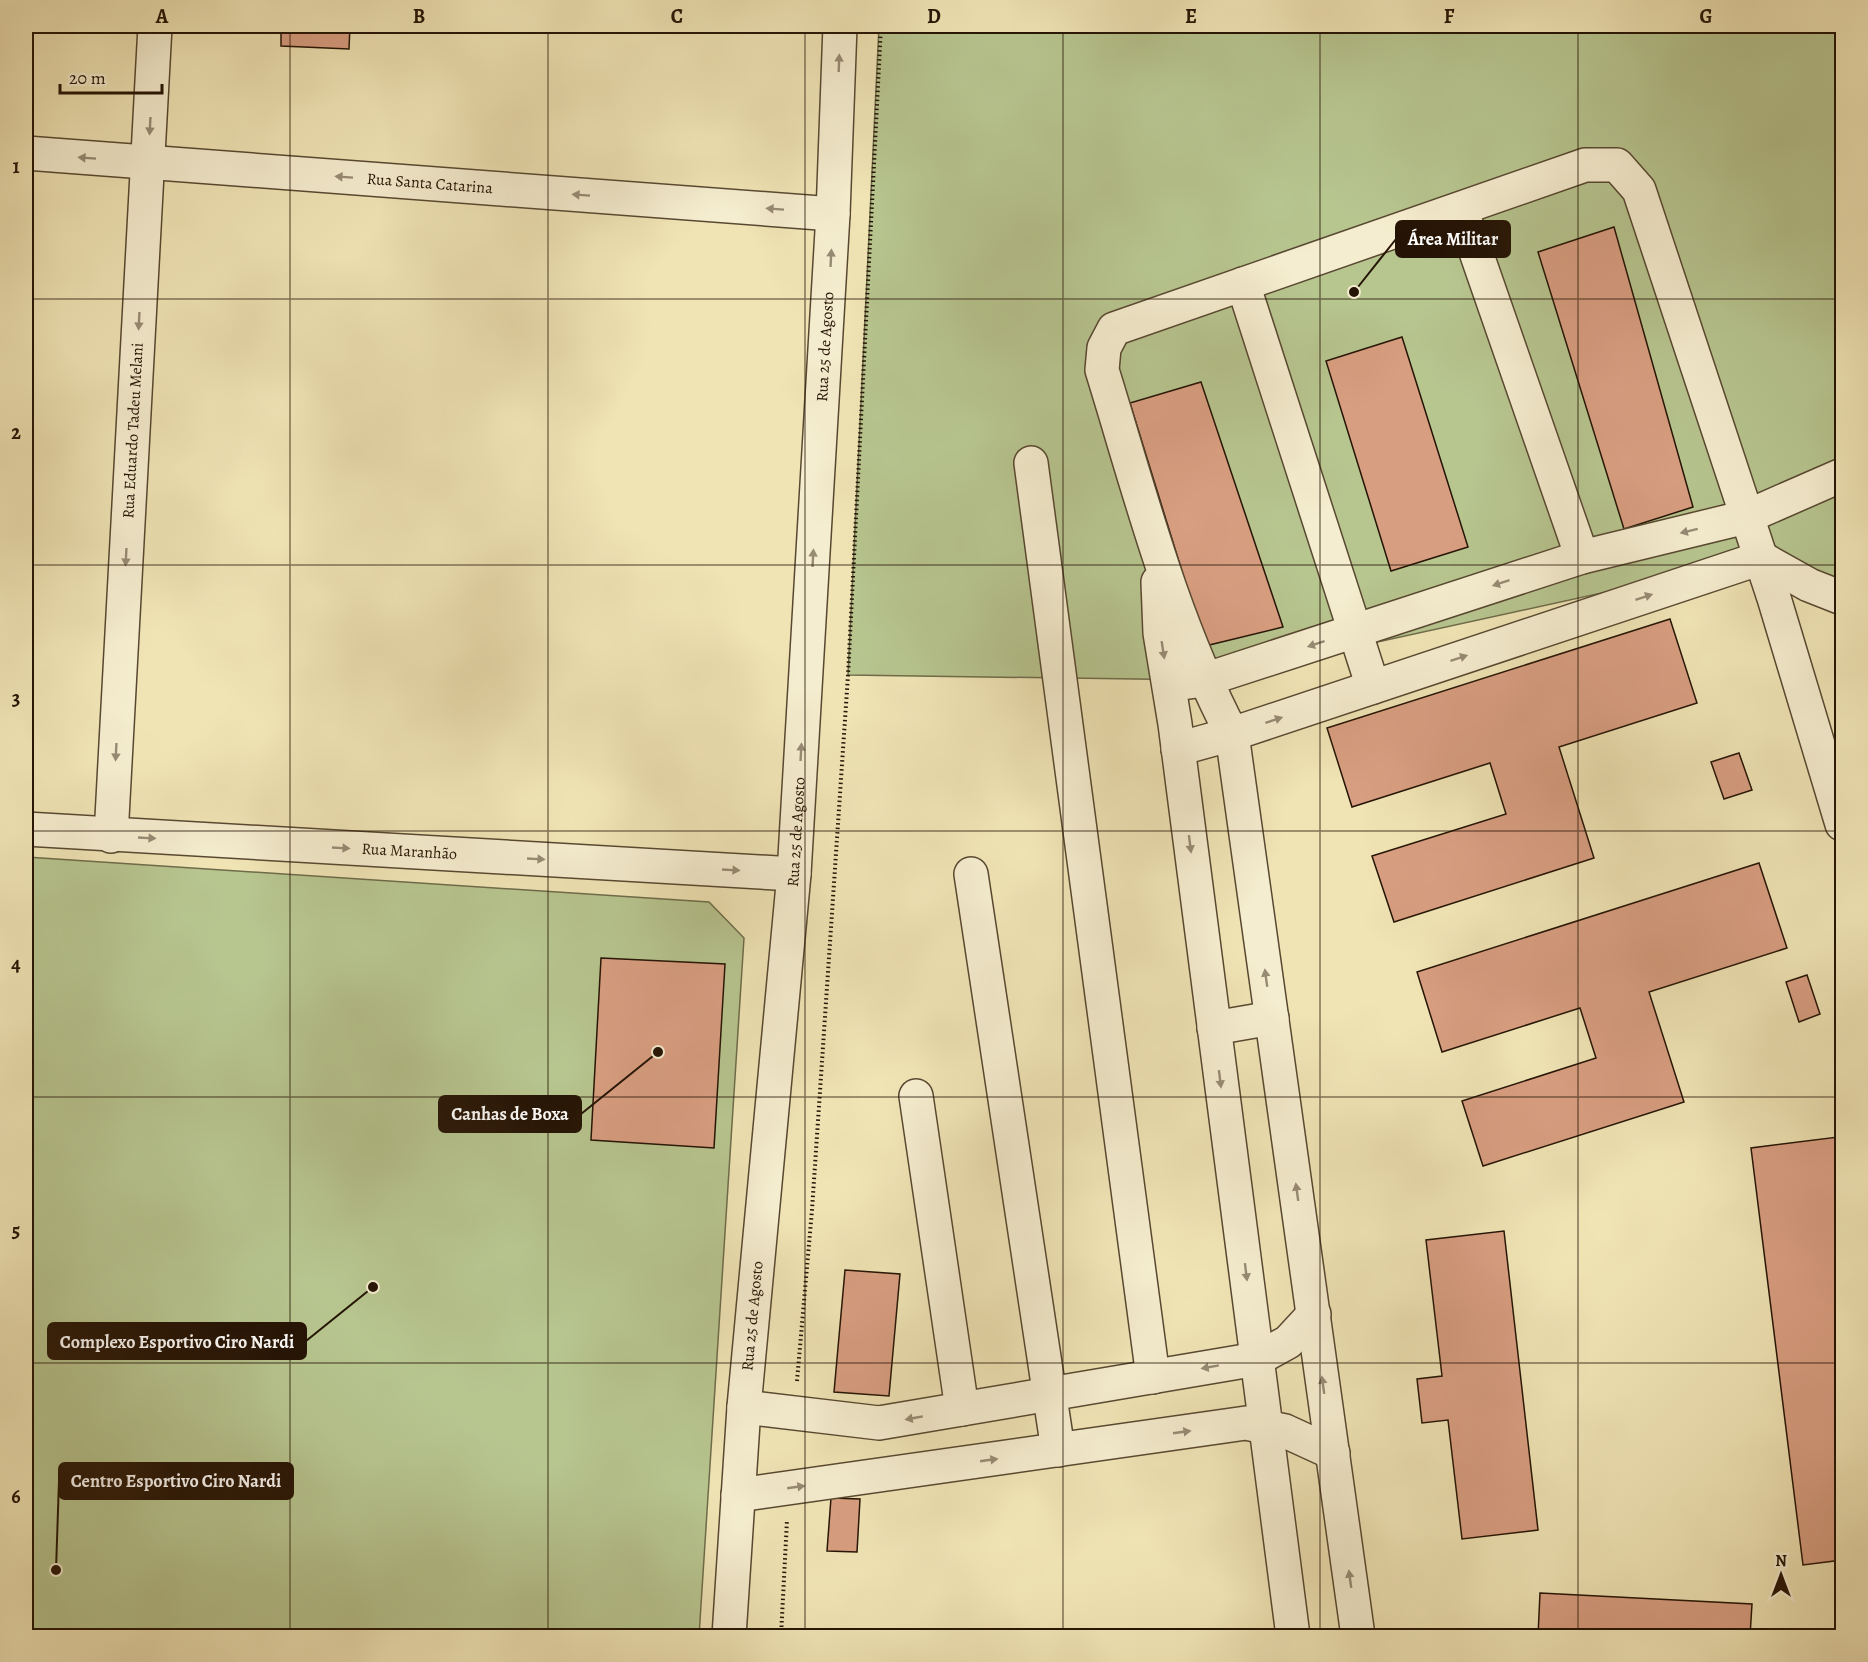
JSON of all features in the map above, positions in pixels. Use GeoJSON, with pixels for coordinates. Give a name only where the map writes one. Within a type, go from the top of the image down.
{"type":"FeatureCollection","features":[{"type":"Feature","properties":{"kind":"street","name":"Rua Eduardo Tadeu Melani"},"geometry":{"type":"LineString","coordinates":[[111,836],[155,26]]}},
{"type":"Feature","properties":{"kind":"street","name":"Rua 25 de Agosto"},"geometry":{"type":"LineString","coordinates":[[729,1636],[744,1407],[794,873],[833,214],[840,26]]}},
{"type":"Feature","properties":{"kind":"street","name":"Rua Santa Catarina"},"geometry":{"type":"LineString","coordinates":[[26,153],[833,214]]}},
{"type":"Feature","properties":{"kind":"street"},"geometry":{"type":"LineString","coordinates":[[1358,1636],[1232,734],[1204,680],[1157,550],[1102,370],[1104,348],[1114,329],[1585,165],[1617,165],[1639,190],[1761,558],[1842,824]]}},
{"type":"Feature","properties":{"kind":"street"},"geometry":{"type":"LineString","coordinates":[[1461,209],[1582,557]]}},
{"type":"Feature","properties":{"kind":"street"},"geometry":{"type":"LineString","coordinates":[[1243,284],[1373,687]]}},
{"type":"Feature","properties":{"kind":"street"},"geometry":{"type":"LineString","coordinates":[[1031,463],[1153,1377]]}},
{"type":"Feature","properties":{"kind":"street"},"geometry":{"type":"LineString","coordinates":[[1168,685],[1204,680],[1582,557],[1746,517],[1842,475]]}},
{"type":"Feature","properties":{"kind":"street"},"geometry":{"type":"LineString","coordinates":[[1157,550],[1160,633],[1178,749],[1293,1636]]}},
{"type":"Feature","properties":{"kind":"street"},"geometry":{"type":"LineString","coordinates":[[1178,749],[1232,734],[1761,558],[1809,585],[1842,598]]}},
{"type":"Feature","properties":{"kind":"street","name":"Rua Maranhão"},"geometry":{"type":"LineString","coordinates":[[26,829],[111,836],[794,873]]}},
{"type":"Feature","properties":{"kind":"street"},"geometry":{"type":"LineString","coordinates":[[971,874],[1058,1450]]}},
{"type":"Feature","properties":{"kind":"street"},"geometry":{"type":"LineString","coordinates":[[1214,1028],[1272,1018]]}},
{"type":"Feature","properties":{"kind":"street"},"geometry":{"type":"LineString","coordinates":[[916,1096],[962,1409]]}},
{"type":"Feature","properties":{"kind":"street"},"geometry":{"type":"LineString","coordinates":[[744,1407],[879,1424],[1257,1359],[1288,1342],[1314,1314]]}},
{"type":"Feature","properties":{"kind":"street"},"geometry":{"type":"LineString","coordinates":[[738,1495],[1246,1424],[1285,1431],[1333,1454]]}},
{"type":"Feature","properties":{"kind":"path"},"geometry":{"type":"LineString","coordinates":[[794,1413],[812,1210],[848,675],[881,26]]}},
{"type":"Feature","properties":{"kind":"green space"},"geometry":{"type":"Polygon","coordinates":[[[879,26],[1842,26],[1842,604],[1761,558],[1204,680],[848,675],[879,26]]]}},
{"type":"Feature","properties":{"kind":"green space"},"geometry":{"type":"Polygon","coordinates":[[[26,857],[709,902],[744,938],[699,1636],[26,1636],[26,857]]]}},
{"type":"Feature","properties":{"kind":"building"},"geometry":{"type":"Polygon","coordinates":[[[281,26],[350,26],[349,49],[281,46],[281,26]]]}},
{"type":"Feature","properties":{"kind":"building"},"geometry":{"type":"Polygon","coordinates":[[[1614,227],[1693,507],[1624,529],[1538,252],[1614,227]]]}},
{"type":"Feature","properties":{"kind":"building"},"geometry":{"type":"Polygon","coordinates":[[[1402,337],[1468,547],[1391,571],[1326,361],[1402,337]]]}},
{"type":"Feature","properties":{"kind":"building"},"geometry":{"type":"Polygon","coordinates":[[[1201,382],[1283,627],[1205,646],[1130,403],[1201,382]]]}},
{"type":"Feature","properties":{"kind":"building"},"geometry":{"type":"Polygon","coordinates":[[[1670,619],[1697,703],[1559,747],[1594,858],[1394,922],[1372,856],[1506,814],[1490,763],[1352,807],[1327,728],[1670,619]]]}},
{"type":"Feature","properties":{"kind":"building"},"geometry":{"type":"Polygon","coordinates":[[[1739,753],[1752,790],[1724,799],[1711,762],[1739,753]]]}},
{"type":"Feature","properties":{"kind":"building"},"geometry":{"type":"Polygon","coordinates":[[[1759,863],[1787,948],[1649,992],[1684,1102],[1483,1166],[1462,1101],[1596,1058],[1580,1008],[1442,1052],[1417,972],[1759,863]]]}},
{"type":"Feature","properties":{"kind":"building"},"geometry":{"type":"Polygon","coordinates":[[[601,958],[725,964],[714,1148],[591,1140],[601,958]]]}},
{"type":"Feature","properties":{"kind":"building"},"geometry":{"type":"Polygon","coordinates":[[[1807,975],[1820,1014],[1799,1022],[1786,982],[1807,975]]]}},
{"type":"Feature","properties":{"kind":"building"},"geometry":{"type":"Polygon","coordinates":[[[1838,1137],[1842,1172],[1842,1560],[1803,1565],[1751,1148],[1838,1137]]]}},
{"type":"Feature","properties":{"kind":"building"},"geometry":{"type":"Polygon","coordinates":[[[1504,1231],[1538,1530],[1462,1539],[1448,1420],[1422,1423],[1417,1379],[1442,1376],[1426,1240],[1504,1231]]]}},
{"type":"Feature","properties":{"kind":"building"},"geometry":{"type":"Polygon","coordinates":[[[845,1270],[900,1274],[889,1396],[834,1392],[845,1270]]]}},
{"type":"Feature","properties":{"kind":"building"},"geometry":{"type":"Polygon","coordinates":[[[831,1498],[860,1499],[857,1552],[827,1551],[831,1498]]]}},
{"type":"Feature","properties":{"kind":"building"},"geometry":{"type":"Polygon","coordinates":[[[1540,1593],[1752,1604],[1750,1636],[1538,1636],[1540,1593]]]}},
{"type":"Feature","properties":{"kind":"place","name":"Área Militar"},"geometry":{"type":"Point","coordinates":[1354,292]}},
{"type":"Feature","properties":{"kind":"place","name":"Canhas de Boxa"},"geometry":{"type":"Point","coordinates":[658,1052]}},
{"type":"Feature","properties":{"kind":"place","name":"Complexo Esportivo Ciro Nardi"},"geometry":{"type":"Point","coordinates":[373,1287]}},
{"type":"Feature","properties":{"kind":"place","name":"Centro Esportivo Ciro Nardi"},"geometry":{"type":"Point","coordinates":[56,1570]}}]}
